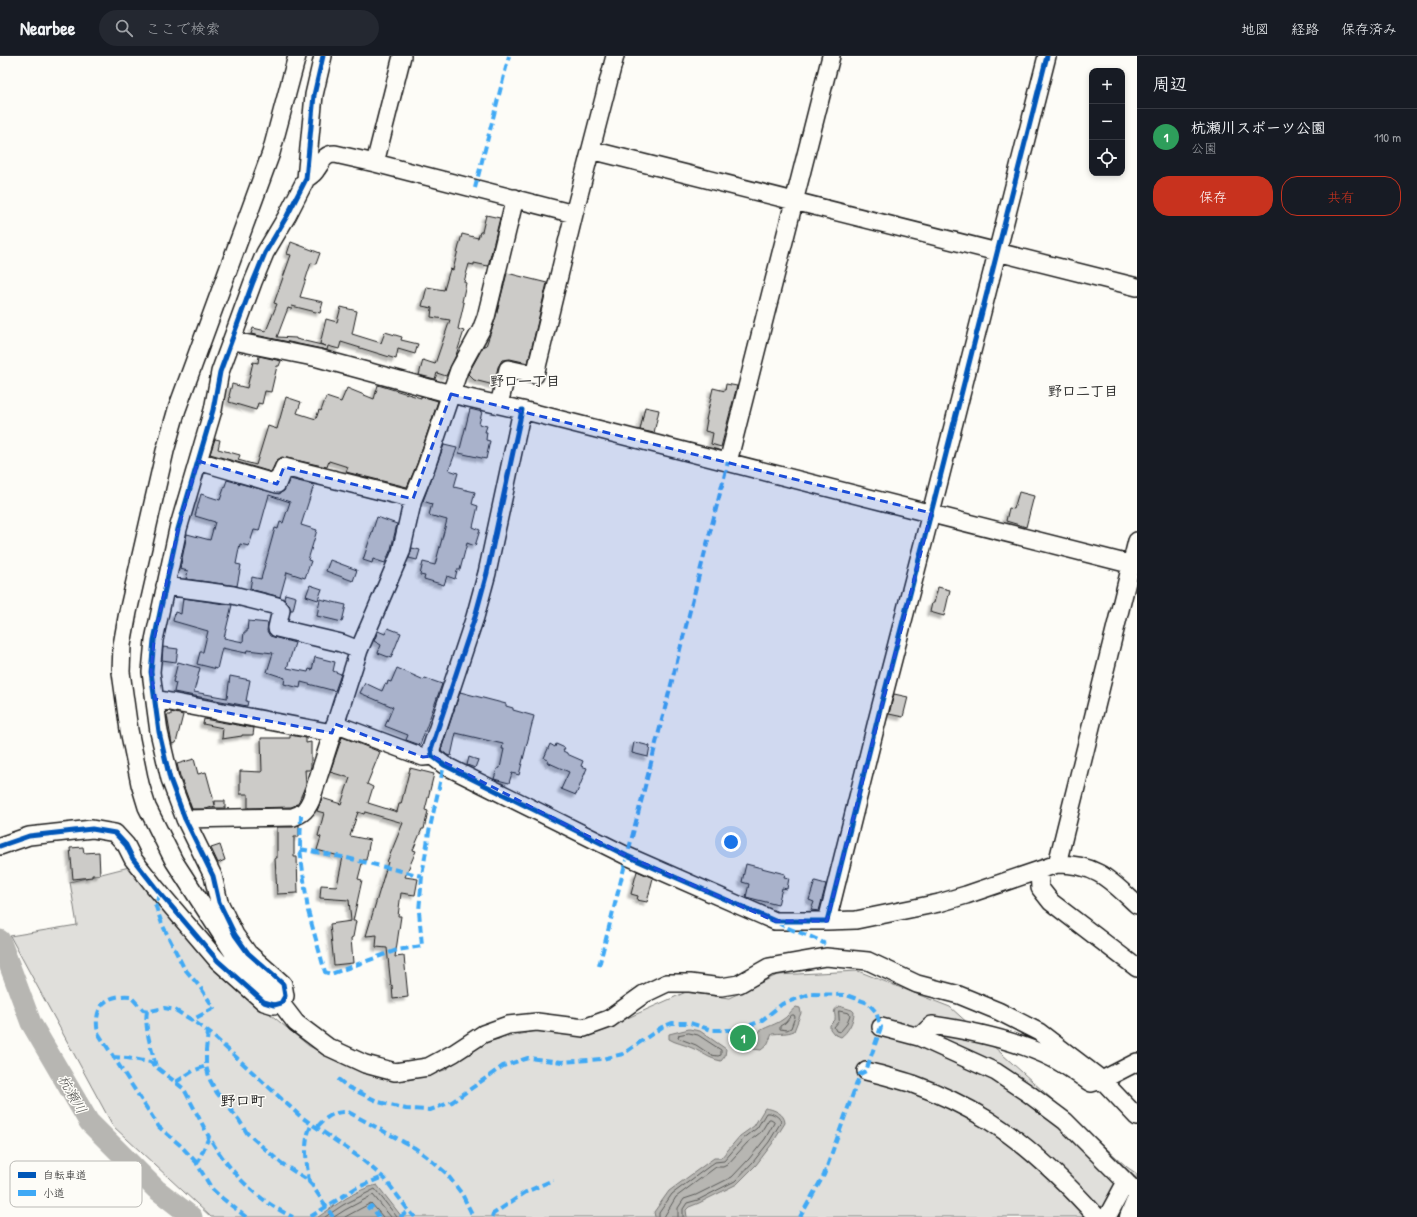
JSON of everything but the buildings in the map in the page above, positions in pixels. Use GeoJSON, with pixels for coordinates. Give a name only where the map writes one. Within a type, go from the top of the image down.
{"type":"FeatureCollection","features":[{"type":"Feature","properties":{"kind":"main road"},"geometry":{"type":"LineString","coordinates":[[1131,1217],[1137,1204]]}},
{"type":"Feature","properties":{"kind":"street"},"geometry":{"type":"LineString","coordinates":[[297,56],[271,153],[177,409],[167,444],[128,612],[122,645],[121,672],[128,730],[140,784],[147,807],[174,861],[236,957],[245,968],[273,993],[296,1023],[328,1046],[365,1064],[395,1072],[428,1067],[454,1053],[483,1034],[508,1025],[537,1022],[584,1028],[609,1019],[644,994],[667,983],[690,983],[720,987],[739,984],[769,967],[826,957],[868,960],[917,984],[959,995],[998,1011],[1039,1032],[1102,1080],[1137,1117]]}},
{"type":"Feature","properties":{"kind":"street"},"geometry":{"type":"LineString","coordinates":[[313,56],[310,76],[314,95]]}},
{"type":"Feature","properties":{"kind":"street"},"geometry":{"type":"LineString","coordinates":[[306,179],[314,95],[322,56]]}},
{"type":"Feature","properties":{"kind":"street"},"geometry":{"type":"LineString","coordinates":[[375,163],[402,56]]}},
{"type":"Feature","properties":{"kind":"street"},"geometry":{"type":"LineString","coordinates":[[499,404],[508,369],[535,375],[574,214],[615,56]]}},
{"type":"Feature","properties":{"kind":"street"},"geometry":{"type":"LineString","coordinates":[[728,462],[831,56]]}},
{"type":"Feature","properties":{"kind":"street"},"geometry":{"type":"LineString","coordinates":[[827,921],[878,717],[932,513],[1046,56]]}},
{"type":"Feature","properties":{"kind":"street"},"geometry":{"type":"LineString","coordinates":[[591,150],[1137,287]]}},
{"type":"Feature","properties":{"kind":"street"},"geometry":{"type":"LineString","coordinates":[[0,846],[30,836],[45,834],[92,829],[114,833],[126,845],[133,859],[155,887],[218,961],[264,1002],[274,1005],[280,1003],[284,996],[283,984],[248,953],[235,935],[219,902],[213,876],[185,819],[170,779],[159,732],[152,672],[154,640],[178,529],[213,410],[220,372],[253,282],[265,253],[287,216],[306,179],[315,171],[325,157],[330,154],[375,163],[574,214]]}},
{"type":"Feature","properties":{"kind":"street"},"geometry":{"type":"LineString","coordinates":[[185,819],[293,817],[301,815],[307,809],[359,650],[401,552],[413,499],[426,467],[459,370],[481,330],[486,317],[515,198]]}},
{"type":"Feature","properties":{"kind":"street"},"geometry":{"type":"LineString","coordinates":[[231,342],[239,342],[318,358],[451,394],[499,404],[1134,565]]}},
{"type":"Feature","properties":{"kind":"street"},"geometry":{"type":"LineString","coordinates":[[432,756],[431,749],[475,617],[487,573],[522,410]]}},
{"type":"Feature","properties":{"kind":"street"},"geometry":{"type":"LineString","coordinates":[[198,461],[277,484],[284,467],[413,499]]}},
{"type":"Feature","properties":{"kind":"street"},"geometry":{"type":"LineString","coordinates":[[1057,864],[1134,565],[1137,541]]}},
{"type":"Feature","properties":{"kind":"street"},"geometry":{"type":"LineString","coordinates":[[165,586],[233,595],[277,606],[281,610],[277,628],[341,643],[359,650]]}},
{"type":"Feature","properties":{"kind":"street"},"geometry":{"type":"LineString","coordinates":[[155,699],[333,728],[423,757],[432,756],[444,765],[627,856],[775,921],[856,920],[939,903],[1057,864],[1071,864],[1087,867],[1108,879],[1137,905]]}},
{"type":"Feature","properties":{"kind":"street"},"geometry":{"type":"LineString","coordinates":[[1039,871],[1040,888],[1050,902],[1137,968]]}},
{"type":"Feature","properties":{"kind":"street"},"geometry":{"type":"LineString","coordinates":[[919,1037],[932,1025],[1010,1041],[1053,1059],[1091,1083],[1102,1080],[1137,1062]]}},
{"type":"Feature","properties":{"kind":"street"},"geometry":{"type":"LineString","coordinates":[[881,1027],[919,1037],[996,1072],[1065,1121],[1132,1188],[1107,1217]]}},
{"type":"Feature","properties":{"kind":"street"},"geometry":{"type":"LineString","coordinates":[[866,1071],[913,1084],[952,1101],[988,1120],[1029,1150],[1067,1184],[1098,1217]]}},
{"type":"Feature","properties":{"kind":"highlighted area"},"geometry":{"type":"Polygon","coordinates":[[[451,394],[931,513],[827,921],[775,921],[627,856],[432,756],[423,757],[335,724],[332,733],[155,699],[151,672],[154,640],[178,529],[198,461],[277,484],[284,467],[413,499],[451,394]]]}},
{"type":"Feature","properties":{"kind":"shaded area"},"geometry":{"type":"Polygon","coordinates":[[[133,866],[264,1009],[309,1046],[342,1062],[376,1075],[405,1081],[445,1070],[482,1043],[535,1031],[586,1034],[614,1024],[686,992],[729,998],[777,975],[858,971],[950,1007],[1127,1167],[1137,1174],[1137,1217],[211,1217],[113,1126],[10,936],[77,925],[70,882],[133,866]]]}},
{"type":"Feature","properties":{"kind":"water"},"geometry":{"type":"Polygon","coordinates":[[[839,1006],[854,1012],[850,1026],[841,1037],[834,1034],[830,1029],[830,1025],[835,1020],[834,1011],[839,1006]]]}},
{"type":"Feature","properties":{"kind":"water"},"geometry":{"type":"Polygon","coordinates":[[[796,1007],[800,1008],[801,1013],[794,1031],[772,1034],[767,1045],[761,1050],[753,1049],[754,1037],[757,1033],[784,1019],[796,1007]]]}},
{"type":"Feature","properties":{"kind":"water"},"geometry":{"type":"Polygon","coordinates":[[[689,1029],[700,1031],[726,1049],[725,1056],[721,1061],[669,1039],[669,1034],[689,1029]]]}},
{"type":"Feature","properties":{"kind":"water"},"geometry":{"type":"Polygon","coordinates":[[[765,1108],[778,1112],[785,1120],[785,1123],[772,1144],[756,1165],[737,1184],[689,1207],[686,1210],[687,1217],[655,1217],[654,1212],[669,1191],[714,1158],[721,1158],[740,1136],[754,1126],[765,1108]]]}},
{"type":"Feature","properties":{"kind":"water"},"geometry":{"type":"Polygon","coordinates":[[[377,1185],[402,1217],[318,1217],[361,1190],[377,1185]]]}},
{"type":"Feature","properties":{"kind":"waterway","name":"杭瀬川"},"geometry":{"type":"LineString","coordinates":[[0,940],[31,1023],[89,1122],[128,1161]]}},
{"type":"Feature","properties":{"kind":"waterway","name":"杭瀬川"},"geometry":{"type":"LineString","coordinates":[[142,1175],[156,1189],[192,1217]]}},
{"type":"Feature","properties":{"kind":"marked path"},"geometry":{"type":"LineString","coordinates":[[475,188],[509,56]]}},
{"type":"Feature","properties":{"kind":"marked path"},"geometry":{"type":"LineString","coordinates":[[599,966],[728,462]]}},
{"type":"Feature","properties":{"kind":"marked path"},"geometry":{"type":"LineString","coordinates":[[301,815],[300,849],[308,911],[325,972],[331,974],[397,950],[422,946],[419,911],[422,876],[429,832],[444,765]]}},
{"type":"Feature","properties":{"kind":"marked path"},"geometry":{"type":"LineString","coordinates":[[300,849],[347,858],[422,876]]}},
{"type":"Feature","properties":{"kind":"marked path"},"geometry":{"type":"LineString","coordinates":[[161,894],[155,904],[162,924],[184,968],[200,987],[214,1008],[192,1020]]}},
{"type":"Feature","properties":{"kind":"marked path"},"geometry":{"type":"LineString","coordinates":[[777,922],[825,944]]}},
{"type":"Feature","properties":{"kind":"marked path"},"geometry":{"type":"LineString","coordinates":[[338,1079],[348,1087],[379,1102],[406,1109],[430,1110],[452,1102],[503,1066],[528,1058],[562,1062],[602,1059],[623,1054],[662,1027],[672,1023],[690,1023],[712,1030],[737,1030],[761,1021],[782,1004],[810,994],[846,995],[868,1003],[876,1012],[881,1027],[866,1071],[860,1074],[824,1175],[800,1217]]}},
{"type":"Feature","properties":{"kind":"marked path"},"geometry":{"type":"LineString","coordinates":[[197,1163],[180,1145],[159,1127],[98,1033],[97,1017],[99,1010],[107,1000],[121,996],[130,996],[143,1010],[150,1011],[164,1008],[175,1010],[192,1020],[211,1034],[300,1116],[359,1157],[385,1179],[415,1217]]}},
{"type":"Feature","properties":{"kind":"marked path"},"geometry":{"type":"LineString","coordinates":[[147,1011],[147,1032],[156,1067]]}},
{"type":"Feature","properties":{"kind":"marked path"},"geometry":{"type":"LineString","coordinates":[[208,1032],[206,1066],[210,1080],[217,1093],[239,1120],[247,1133],[281,1163],[306,1179],[312,1185],[333,1217]]}},
{"type":"Feature","properties":{"kind":"marked path"},"geometry":{"type":"LineString","coordinates":[[112,1057],[150,1062],[184,1089],[209,1137]]}},
{"type":"Feature","properties":{"kind":"marked path"},"geometry":{"type":"LineString","coordinates":[[176,1082],[193,1071],[206,1066]]}},
{"type":"Feature","properties":{"kind":"marked path"},"geometry":{"type":"LineString","coordinates":[[317,1127],[331,1115],[348,1112],[415,1148],[446,1173],[462,1194],[472,1217]]}},
{"type":"Feature","properties":{"kind":"marked path"},"geometry":{"type":"LineString","coordinates":[[309,1182],[306,1160],[306,1145],[312,1124]]}},
{"type":"Feature","properties":{"kind":"marked path"},"geometry":{"type":"LineString","coordinates":[[246,1217],[212,1189],[197,1164],[209,1137],[225,1161],[255,1193],[267,1202],[293,1217]]}},
{"type":"Feature","properties":{"kind":"marked path"},"geometry":{"type":"LineString","coordinates":[[310,1217],[356,1188],[383,1177]]}},
{"type":"Feature","properties":{"kind":"marked path"},"geometry":{"type":"LineString","coordinates":[[492,1217],[493,1214],[526,1192],[553,1180]]}},
{"type":"Feature","properties":{"kind":"marked path"},"geometry":{"type":"LineString","coordinates":[[367,1209],[371,1206],[379,1217]]}},
{"type":"Feature","properties":{"kind":"marked path"},"geometry":{"type":"LineString","coordinates":[[400,1217],[409,1211]]}},
{"type":"Feature","properties":{"kind":"cycle path"},"geometry":{"type":"LineString","coordinates":[[0,846],[29,836],[92,829],[115,833],[126,845],[133,859],[155,887],[218,961],[264,1002],[274,1005],[281,1003],[285,996],[283,984],[248,953],[235,935],[219,902],[213,876],[185,819],[170,779],[159,732],[151,672],[154,640],[178,529],[213,410],[220,372],[265,253],[287,216],[306,179],[314,95],[323,56]]}},
{"type":"Feature","properties":{"kind":"cycle path"},"geometry":{"type":"LineString","coordinates":[[522,410],[487,573],[475,617],[431,749],[432,756],[444,765],[627,856],[775,921],[827,921],[1047,56]]}},
{"type":"Feature","properties":{"kind":"place","name":"杭瀬川スポーツ公園"},"geometry":{"type":"Point","coordinates":[743,1038]}},
{"type":"Feature","properties":{"kind":"district","name":"野口一丁目"},"geometry":{"type":"Point","coordinates":[525,380]}},
{"type":"Feature","properties":{"kind":"district","name":"野口二丁目"},"geometry":{"type":"Point","coordinates":[1083,390]}},
{"type":"Feature","properties":{"kind":"district","name":"野口町"},"geometry":{"type":"Point","coordinates":[243,1100]}}]}
